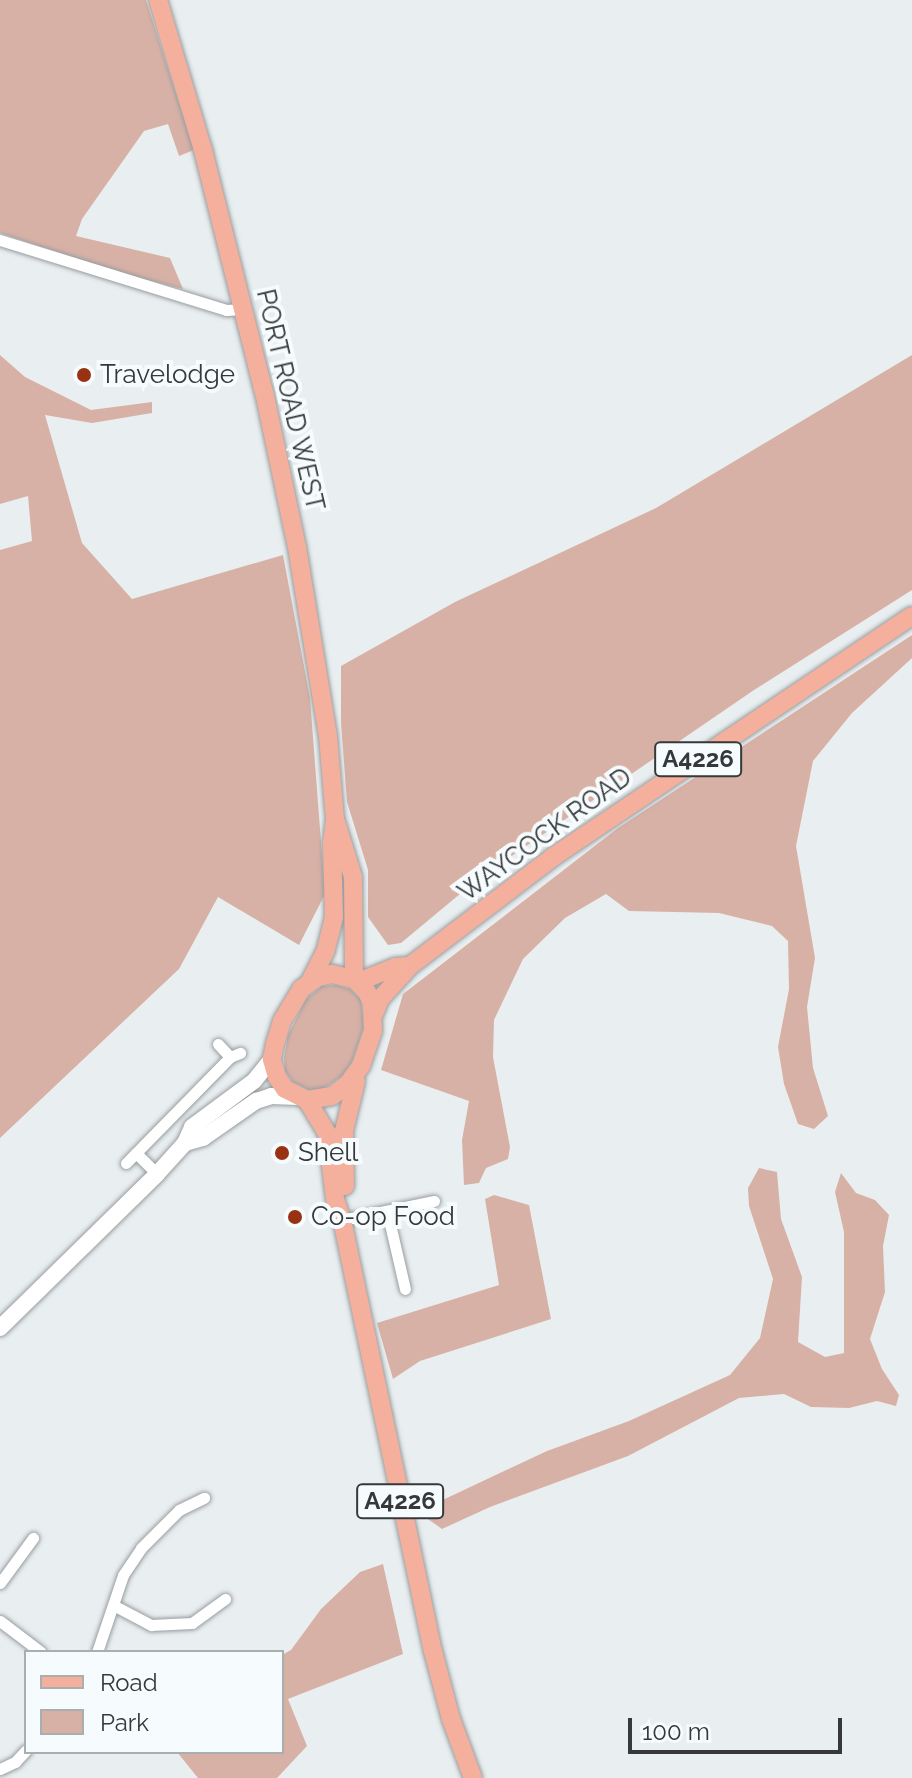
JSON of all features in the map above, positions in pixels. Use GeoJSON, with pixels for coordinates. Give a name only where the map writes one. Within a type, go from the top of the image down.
{"type":"FeatureCollection","features":[{"type":"Feature","properties":{"kind":"main road","name":"PORT ROAD WEST"},"geometry":{"type":"LineString","coordinates":[[158,0],[203,150],[244,309],[297,547],[328,736],[335,819],[332,842],[334,917],[325,952],[310,981]]}},
{"type":"Feature","properties":{"kind":"main road","name":"WAYCOCK ROAD"},"geometry":{"type":"LineString","coordinates":[[374,1014],[380,999],[410,966],[553,857],[912,616]]}},
{"type":"Feature","properties":{"kind":"main road","name":"PORT ROAD WEST"},"geometry":{"type":"LineString","coordinates":[[335,819],[353,877],[356,981]]}},
{"type":"Feature","properties":{"kind":"main road","name":"WAYCOCK ROAD"},"geometry":{"type":"LineString","coordinates":[[356,981],[395,967],[410,966]]}},
{"type":"Feature","properties":{"kind":"main road"},"geometry":{"type":"LineString","coordinates":[[0,1328],[157,1174],[185,1143],[192,1127],[254,1081],[272,1059],[282,1021],[295,997],[310,981],[332,974],[356,981],[367,992],[374,1014],[371,1041],[361,1066],[341,1092],[325,1099],[271,1096],[256,1101],[203,1138],[185,1143]]}},
{"type":"Feature","properties":{"kind":"main road"},"geometry":{"type":"LineString","coordinates":[[272,1059],[277,1077],[302,1099]]}},
{"type":"Feature","properties":{"kind":"main road","name":"A4226"},"geometry":{"type":"LineString","coordinates":[[342,1220],[346,1198],[344,1131],[348,1103],[361,1066]]}},
{"type":"Feature","properties":{"kind":"main road","name":"A4226"},"geometry":{"type":"LineString","coordinates":[[302,1099],[327,1133],[335,1199],[433,1651],[451,1719],[473,1778]]}},
{"type":"Feature","properties":{"kind":"street"},"geometry":{"type":"LineString","coordinates":[[0,240],[226,310],[244,309]]}},
{"type":"Feature","properties":{"kind":"street"},"geometry":{"type":"LineString","coordinates":[[126,1163],[235,1055],[218,1044]]}},
{"type":"Feature","properties":{"kind":"street"},"geometry":{"type":"LineString","coordinates":[[136,1153],[157,1174]]}},
{"type":"Feature","properties":{"kind":"street"},"geometry":{"type":"LineString","coordinates":[[342,1220],[434,1201]]}},
{"type":"Feature","properties":{"kind":"street"},"geometry":{"type":"LineString","coordinates":[[387,1211],[405,1289]]}},
{"type":"Feature","properties":{"kind":"street"},"geometry":{"type":"LineString","coordinates":[[98,1650],[123,1575],[141,1548],[179,1510],[204,1498]]}},
{"type":"Feature","properties":{"kind":"street"},"geometry":{"type":"LineString","coordinates":[[0,1583],[33,1538]]}},
{"type":"Feature","properties":{"kind":"street"},"geometry":{"type":"LineString","coordinates":[[115,1606],[151,1625],[165,1625],[192,1623],[225,1599]]}},
{"type":"Feature","properties":{"kind":"street"},"geometry":{"type":"LineString","coordinates":[[0,1621],[38,1650]]}},
{"type":"Feature","properties":{"kind":"street"},"geometry":{"type":"LineString","coordinates":[[0,1769],[15,1762],[24,1752]]}},
{"type":"Feature","properties":{"kind":"green space"},"geometry":{"type":"Polygon","coordinates":[[[0,0],[146,0],[194,150],[179,156],[168,124],[144,131],[82,219],[76,236],[170,258],[183,289],[117,272],[0,233],[0,0]]]}},
{"type":"Feature","properties":{"kind":"green space"},"geometry":{"type":"Polygon","coordinates":[[[0,355],[25,377],[91,410],[152,402],[152,413],[92,423],[45,415],[82,543],[132,599],[283,555],[310,698],[325,894],[299,945],[218,897],[179,969],[0,1138],[0,550],[32,541],[28,496],[0,504],[0,355]]]}},
{"type":"Feature","properties":{"kind":"green space"},"geometry":{"type":"Polygon","coordinates":[[[912,355],[912,590],[754,690],[478,879],[401,943],[388,945],[368,917],[368,870],[347,802],[341,723],[341,666],[455,602],[656,508],[912,355]]]}},
{"type":"Feature","properties":{"kind":"green space"},"geometry":{"type":"Polygon","coordinates":[[[912,635],[912,658],[852,713],[813,761],[796,846],[815,958],[807,1007],[813,1068],[828,1116],[814,1129],[798,1124],[784,1084],[778,1047],[789,989],[788,941],[772,926],[719,913],[629,911],[606,894],[565,918],[523,959],[494,1020],[493,1057],[510,1147],[508,1159],[486,1168],[479,1183],[464,1185],[462,1140],[469,1101],[381,1070],[403,994],[618,828],[912,635]]]}},
{"type":"Feature","properties":{"kind":"green space"},"geometry":{"type":"Polygon","coordinates":[[[336,985],[350,989],[361,1000],[364,1027],[352,1062],[342,1076],[323,1089],[309,1090],[293,1082],[285,1071],[288,1035],[306,999],[322,986],[336,985]]]}},
{"type":"Feature","properties":{"kind":"green space"},"geometry":{"type":"Polygon","coordinates":[[[759,1168],[777,1172],[781,1219],[802,1277],[798,1342],[825,1357],[844,1353],[844,1232],[835,1192],[841,1173],[856,1193],[875,1200],[889,1215],[883,1246],[885,1292],[870,1339],[882,1369],[899,1395],[896,1406],[877,1401],[849,1408],[811,1407],[784,1394],[739,1398],[628,1456],[490,1507],[442,1529],[425,1517],[432,1505],[547,1451],[629,1421],[730,1375],[760,1338],[773,1279],[749,1206],[748,1188],[759,1168]]]}},
{"type":"Feature","properties":{"kind":"green space"},"geometry":{"type":"Polygon","coordinates":[[[494,1195],[529,1205],[551,1319],[420,1361],[393,1379],[377,1323],[499,1285],[485,1199],[494,1195]]]}},
{"type":"Feature","properties":{"kind":"green space"},"geometry":{"type":"Polygon","coordinates":[[[383,1564],[403,1654],[288,1699],[307,1746],[277,1778],[198,1778],[179,1754],[284,1754],[284,1654],[291,1650],[321,1609],[360,1572],[383,1564]]]}},
{"type":"Feature","properties":{"kind":"place","name":"Travelodge"},"geometry":{"type":"Point","coordinates":[84,375]}},
{"type":"Feature","properties":{"kind":"place","name":"Shell"},"geometry":{"type":"Point","coordinates":[282,1153]}},
{"type":"Feature","properties":{"kind":"place","name":"Co-op Food"},"geometry":{"type":"Point","coordinates":[295,1217]}}]}
